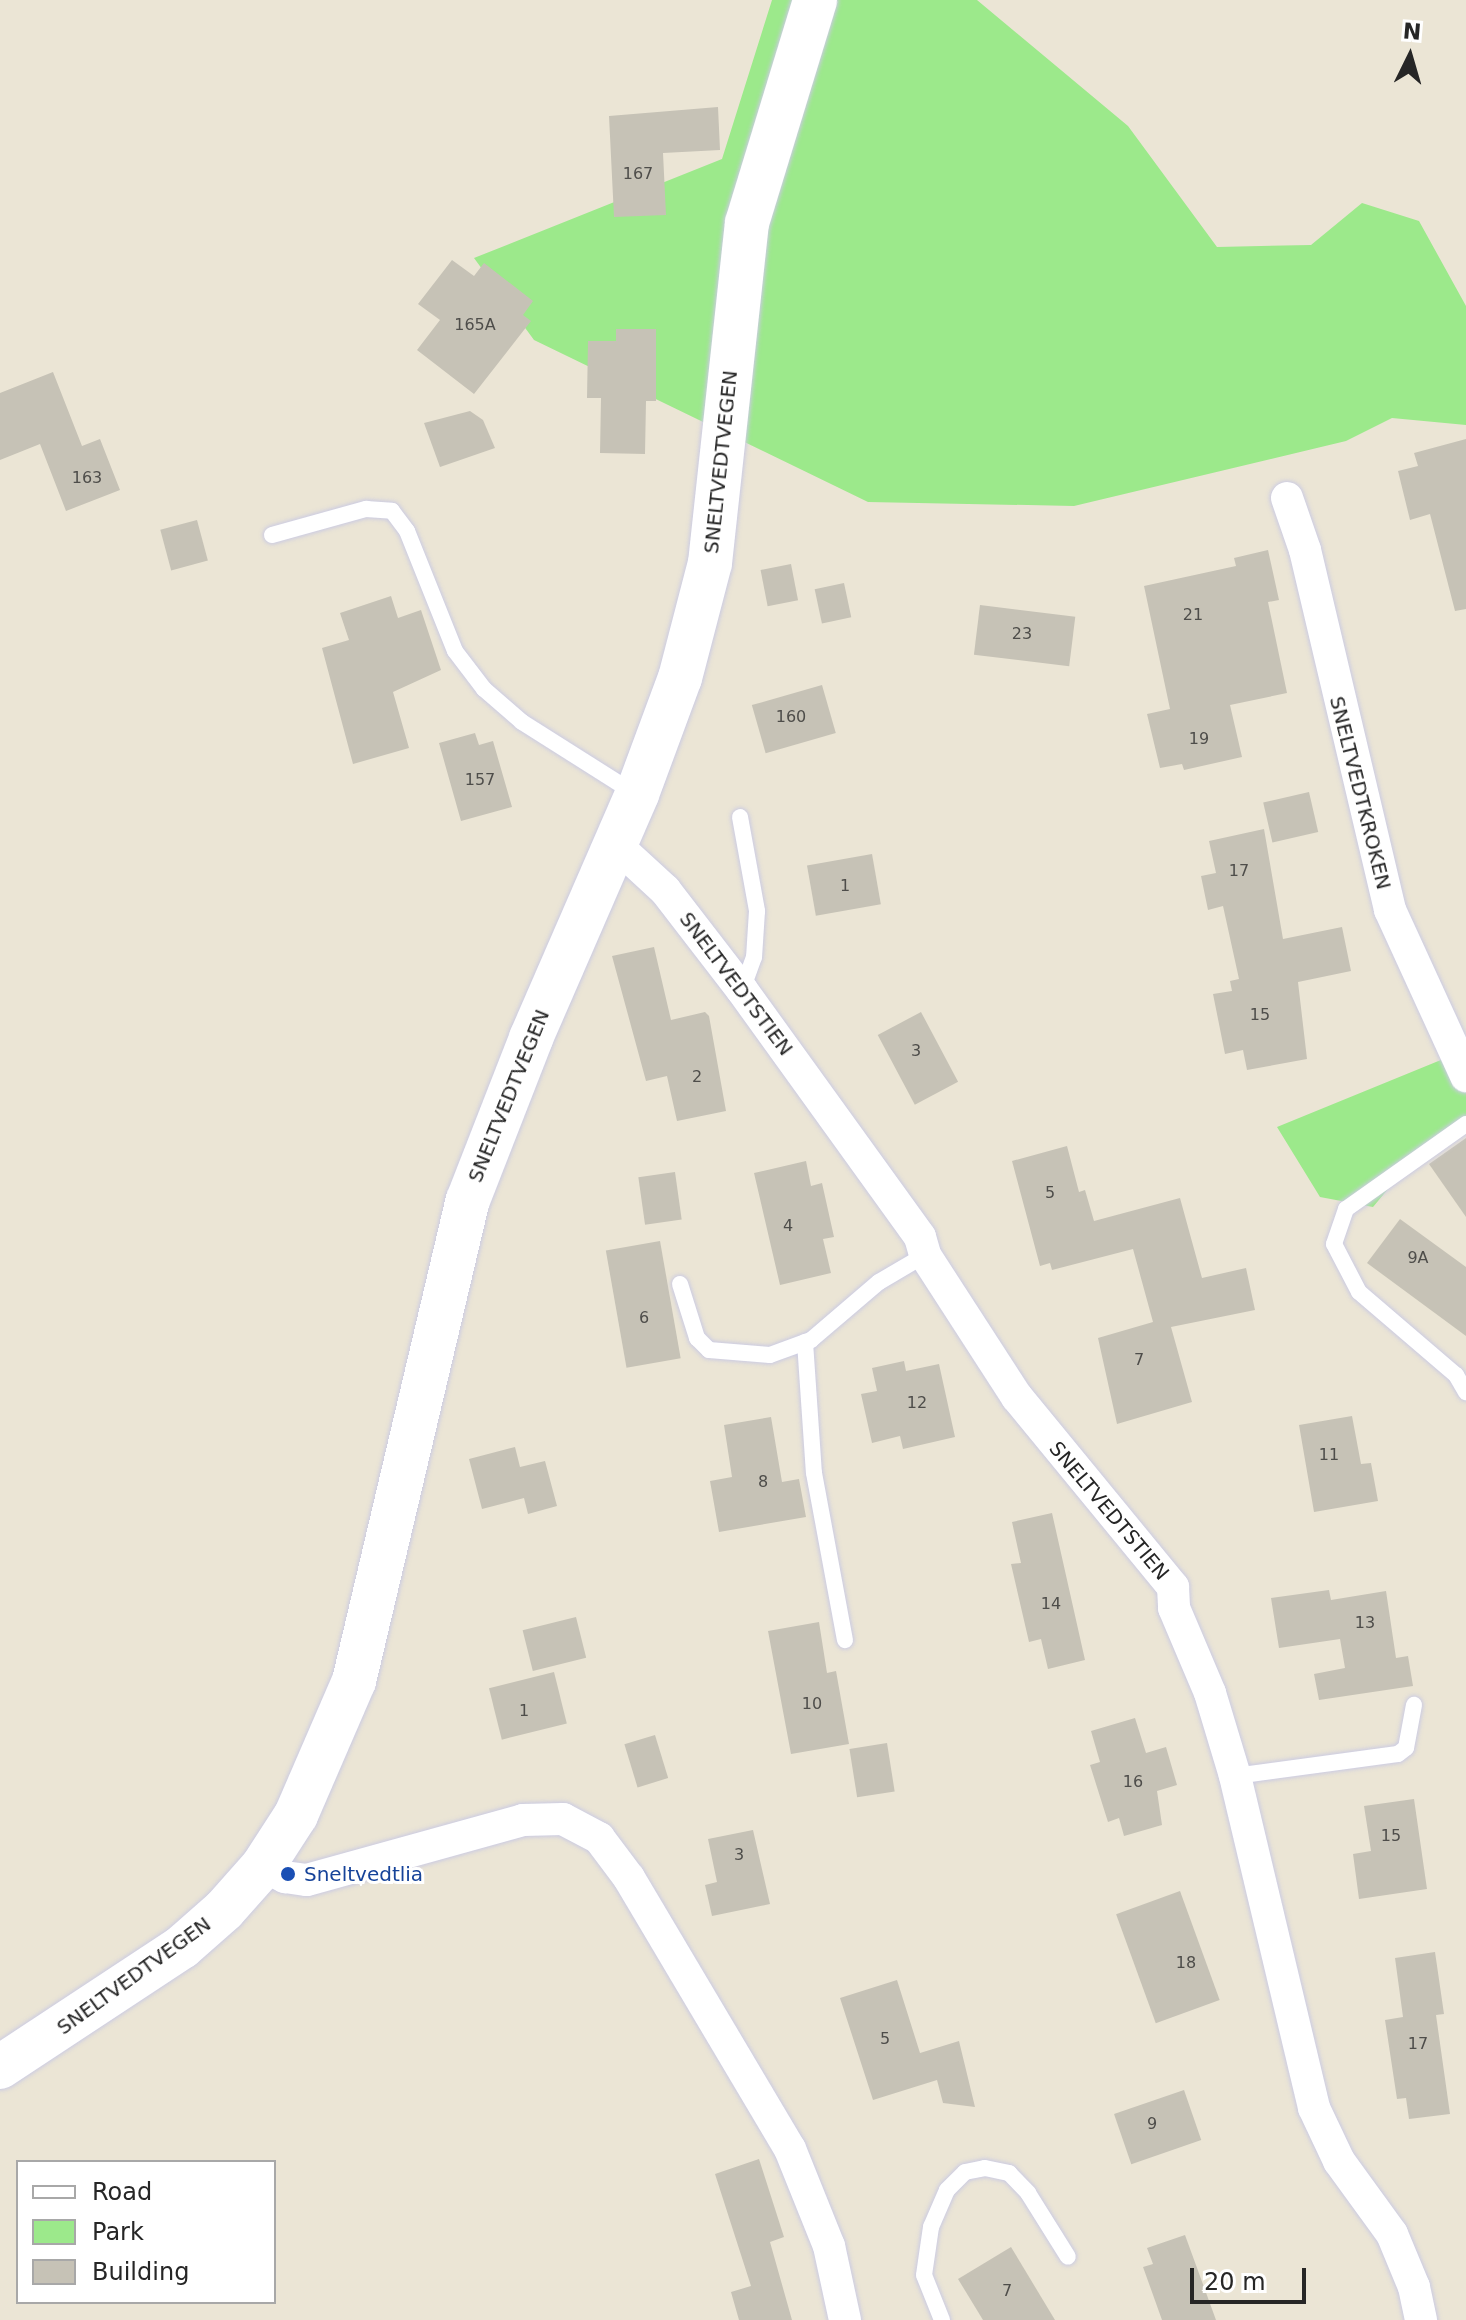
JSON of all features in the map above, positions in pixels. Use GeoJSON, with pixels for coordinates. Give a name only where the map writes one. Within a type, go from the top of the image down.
{"type":"FeatureCollection","features":[{"type":"Feature","properties":{"kind":"main road","name":"SNELTVEDTVEGEN"},"geometry":{"type":"LineString","coordinates":[[0,2067],[182,1947],[224,1910],[263,1866],[315,1777],[354,1681],[468,1200],[531,1038],[637,794],[680,678],[710,563],[747,223],[815,0]]}},
{"type":"Feature","properties":{"kind":"street","name":"SNELTVEDTKROKEN"},"geometry":{"type":"LineString","coordinates":[[1287,498],[1305,550],[1390,910],[1466,1076]]}},
{"type":"Feature","properties":{"kind":"street","name":"SNELTVEDTSTIEN"},"geometry":{"type":"LineString","coordinates":[[616,845],[665,890],[742,990],[920,1237],[925,1255],[1017,1397],[1173,1587],[1174,1608],[1210,1693],[1235,1776],[1314,2108],[1339,2161],[1392,2234],[1414,2287],[1421,2320]]}},
{"type":"Feature","properties":{"kind":"street"},"geometry":{"type":"LineString","coordinates":[[263,1866],[285,1877],[307,1880],[523,1820],[563,1819],[599,1838],[629,1878],[790,2149],[829,2246],[845,2320]]}},
{"type":"Feature","properties":{"kind":"lane"},"geometry":{"type":"LineString","coordinates":[[272,535],[366,509],[392,511],[407,531],[455,651],[484,689],[522,722],[637,794]]}},
{"type":"Feature","properties":{"kind":"lane"},"geometry":{"type":"LineString","coordinates":[[740,817],[757,911],[754,957],[742,990]]}},
{"type":"Feature","properties":{"kind":"lane"},"geometry":{"type":"LineString","coordinates":[[1466,1124],[1346,1209],[1334,1244],[1359,1292],[1456,1375],[1466,1392]]}},
{"type":"Feature","properties":{"kind":"lane"},"geometry":{"type":"LineString","coordinates":[[680,1284],[693,1328],[709,1350],[770,1355],[805,1342],[879,1282],[925,1255]]}},
{"type":"Feature","properties":{"kind":"lane"},"geometry":{"type":"LineString","coordinates":[[805,1342],[814,1473],[845,1640]]}},
{"type":"Feature","properties":{"kind":"lane"},"geometry":{"type":"LineString","coordinates":[[1235,1776],[1398,1754],[1406,1748],[1414,1705]]}},
{"type":"Feature","properties":{"kind":"lane"},"geometry":{"type":"LineString","coordinates":[[942,2320],[924,2275],[931,2227],[947,2190],[965,2172],[985,2168],[1009,2173],[1028,2193],[1068,2257]]}},
{"type":"Feature","properties":{"kind":"green space"},"geometry":{"type":"Polygon","coordinates":[[[772,0],[977,0],[1128,126],[1217,247],[1311,245],[1362,203],[1419,221],[1466,306],[1466,425],[1392,418],[1346,441],[1074,506],[868,502],[534,340],[474,258],[722,159],[772,0]]]}},
{"type":"Feature","properties":{"kind":"green space"},"geometry":{"type":"Polygon","coordinates":[[[1458,1053],[1466,1067],[1466,1127],[1403,1171],[1373,1207],[1320,1197],[1277,1127],[1458,1053]]]}},
{"type":"Feature","properties":{"kind":"building"},"geometry":{"type":"Polygon","coordinates":[[[718,107],[720,150],[663,153],[666,215],[614,217],[609,116],[718,107]]]}},
{"type":"Feature","properties":{"kind":"building"},"geometry":{"type":"Polygon","coordinates":[[[452,260],[474,276],[484,263],[533,301],[523,315],[531,321],[474,394],[417,350],[440,320],[418,304],[452,260]]]}},
{"type":"Feature","properties":{"kind":"building"},"geometry":{"type":"Polygon","coordinates":[[[616,329],[656,329],[656,401],[646,401],[645,454],[600,453],[601,398],[587,398],[588,341],[616,341],[616,329]]]}},
{"type":"Feature","properties":{"kind":"building"},"geometry":{"type":"Polygon","coordinates":[[[53,372],[82,446],[100,439],[120,490],[66,511],[40,444],[0,460],[0,393],[53,372]]]}},
{"type":"Feature","properties":{"kind":"building"},"geometry":{"type":"Polygon","coordinates":[[[470,411],[483,420],[495,448],[440,467],[424,423],[470,411]]]}},
{"type":"Feature","properties":{"kind":"building"},"geometry":{"type":"Polygon","coordinates":[[[1466,439],[1466,609],[1455,611],[1430,514],[1410,520],[1398,471],[1418,466],[1414,453],[1466,439]]]}},
{"type":"Feature","properties":{"kind":"building"},"geometry":{"type":"Polygon","coordinates":[[[197,520],[208,561],[171,570],[160,530],[197,520]]]}},
{"type":"Feature","properties":{"kind":"building"},"geometry":{"type":"Polygon","coordinates":[[[1268,550],[1279,600],[1268,602],[1287,693],[1230,705],[1242,757],[1184,770],[1182,764],[1160,768],[1147,714],[1170,709],[1144,586],[1236,566],[1234,558],[1268,550]]]}},
{"type":"Feature","properties":{"kind":"building"},"geometry":{"type":"Polygon","coordinates":[[[791,564],[798,600],[768,606],[761,570],[791,564]]]}},
{"type":"Feature","properties":{"kind":"building"},"geometry":{"type":"Polygon","coordinates":[[[844,583],[851,617],[822,623],[815,589],[844,583]]]}},
{"type":"Feature","properties":{"kind":"building"},"geometry":{"type":"Polygon","coordinates":[[[391,596],[398,618],[421,610],[441,670],[393,692],[409,748],[353,764],[322,648],[349,640],[340,613],[391,596]]]}},
{"type":"Feature","properties":{"kind":"building"},"geometry":{"type":"Polygon","coordinates":[[[980,605],[1075,617],[1069,666],[974,655],[980,605]]]}},
{"type":"Feature","properties":{"kind":"building"},"geometry":{"type":"Polygon","coordinates":[[[822,685],[836,733],[766,753],[752,705],[822,685]]]}},
{"type":"Feature","properties":{"kind":"building"},"geometry":{"type":"Polygon","coordinates":[[[475,733],[479,745],[493,741],[512,807],[461,821],[439,743],[475,733]]]}},
{"type":"Feature","properties":{"kind":"building"},"geometry":{"type":"Polygon","coordinates":[[[1309,792],[1318,832],[1272,843],[1263,803],[1309,792]]]}},
{"type":"Feature","properties":{"kind":"building"},"geometry":{"type":"Polygon","coordinates":[[[1264,829],[1283,939],[1342,927],[1351,971],[1298,982],[1307,1059],[1247,1070],[1243,1050],[1225,1054],[1213,994],[1232,991],[1230,981],[1239,979],[1223,906],[1208,910],[1201,876],[1216,873],[1209,841],[1264,829]]]}},
{"type":"Feature","properties":{"kind":"building"},"geometry":{"type":"Polygon","coordinates":[[[872,854],[881,904],[816,916],[807,865],[872,854]]]}},
{"type":"Feature","properties":{"kind":"building"},"geometry":{"type":"Polygon","coordinates":[[[654,947],[671,1020],[705,1012],[709,1016],[726,1111],[677,1121],[667,1076],[646,1081],[612,956],[654,947]]]}},
{"type":"Feature","properties":{"kind":"building"},"geometry":{"type":"Polygon","coordinates":[[[921,1012],[958,1082],[915,1105],[878,1035],[921,1012]]]}},
{"type":"Feature","properties":{"kind":"building"},"geometry":{"type":"Polygon","coordinates":[[[1466,1138],[1466,1217],[1429,1164],[1466,1138]]]}},
{"type":"Feature","properties":{"kind":"building"},"geometry":{"type":"Polygon","coordinates":[[[1067,1146],[1079,1192],[1085,1190],[1094,1221],[1180,1198],[1202,1278],[1246,1268],[1255,1310],[1171,1327],[1192,1402],[1117,1424],[1098,1338],[1153,1322],[1133,1249],[1052,1270],[1050,1263],[1040,1266],[1012,1161],[1067,1146]]]}},
{"type":"Feature","properties":{"kind":"building"},"geometry":{"type":"Polygon","coordinates":[[[806,1161],[811,1186],[822,1183],[834,1237],[823,1239],[831,1273],[780,1285],[754,1173],[806,1161]]]}},
{"type":"Feature","properties":{"kind":"building"},"geometry":{"type":"Polygon","coordinates":[[[675,1172],[682,1220],[645,1225],[638,1177],[675,1172]]]}},
{"type":"Feature","properties":{"kind":"building"},"geometry":{"type":"Polygon","coordinates":[[[1400,1219],[1466,1267],[1466,1336],[1367,1263],[1400,1219]]]}},
{"type":"Feature","properties":{"kind":"building"},"geometry":{"type":"Polygon","coordinates":[[[660,1241],[681,1358],[626,1368],[606,1251],[660,1241]]]}},
{"type":"Feature","properties":{"kind":"building"},"geometry":{"type":"Polygon","coordinates":[[[904,1361],[906,1371],[939,1364],[955,1437],[903,1449],[900,1436],[872,1443],[861,1394],[877,1391],[872,1368],[904,1361]]]}},
{"type":"Feature","properties":{"kind":"building"},"geometry":{"type":"Polygon","coordinates":[[[1352,1416],[1361,1464],[1371,1463],[1378,1501],[1314,1512],[1299,1425],[1352,1416]]]}},
{"type":"Feature","properties":{"kind":"building"},"geometry":{"type":"Polygon","coordinates":[[[771,1417],[782,1482],[799,1479],[806,1517],[719,1532],[710,1481],[732,1477],[724,1425],[771,1417]]]}},
{"type":"Feature","properties":{"kind":"building"},"geometry":{"type":"Polygon","coordinates":[[[515,1447],[520,1467],[545,1461],[557,1506],[528,1514],[524,1498],[482,1509],[469,1459],[515,1447]]]}},
{"type":"Feature","properties":{"kind":"building"},"geometry":{"type":"Polygon","coordinates":[[[1052,1513],[1085,1660],[1048,1669],[1041,1639],[1029,1642],[1011,1564],[1021,1563],[1012,1522],[1052,1513]]]}},
{"type":"Feature","properties":{"kind":"building"},"geometry":{"type":"Polygon","coordinates":[[[1329,1590],[1331,1600],[1386,1591],[1396,1658],[1408,1656],[1413,1686],[1319,1700],[1314,1674],[1345,1668],[1340,1639],[1279,1648],[1271,1598],[1329,1590]]]}},
{"type":"Feature","properties":{"kind":"building"},"geometry":{"type":"Polygon","coordinates":[[[576,1617],[586,1658],[533,1671],[523,1630],[576,1617]]]}},
{"type":"Feature","properties":{"kind":"building"},"geometry":{"type":"Polygon","coordinates":[[[819,1622],[827,1673],[836,1671],[849,1744],[791,1754],[768,1631],[819,1622]]]}},
{"type":"Feature","properties":{"kind":"building"},"geometry":{"type":"Polygon","coordinates":[[[554,1672],[567,1723],[502,1740],[489,1688],[554,1672]]]}},
{"type":"Feature","properties":{"kind":"building"},"geometry":{"type":"Polygon","coordinates":[[[1135,1718],[1146,1753],[1166,1747],[1177,1785],[1157,1791],[1162,1825],[1124,1836],[1119,1818],[1108,1822],[1090,1765],[1100,1762],[1091,1731],[1135,1718]]]}},
{"type":"Feature","properties":{"kind":"building"},"geometry":{"type":"Polygon","coordinates":[[[655,1735],[668,1778],[638,1787],[624,1744],[655,1735]]]}},
{"type":"Feature","properties":{"kind":"building"},"geometry":{"type":"Polygon","coordinates":[[[887,1743],[895,1791],[857,1797],[849,1749],[887,1743]]]}},
{"type":"Feature","properties":{"kind":"building"},"geometry":{"type":"Polygon","coordinates":[[[1414,1799],[1427,1889],[1359,1899],[1353,1854],[1371,1851],[1364,1806],[1414,1799]]]}},
{"type":"Feature","properties":{"kind":"building"},"geometry":{"type":"Polygon","coordinates":[[[753,1830],[770,1904],[712,1916],[705,1885],[717,1882],[708,1839],[753,1830]]]}},
{"type":"Feature","properties":{"kind":"building"},"geometry":{"type":"Polygon","coordinates":[[[1180,1891],[1220,2000],[1156,2023],[1116,1914],[1180,1891]]]}},
{"type":"Feature","properties":{"kind":"building"},"geometry":{"type":"Polygon","coordinates":[[[1435,1952],[1444,2014],[1436,2015],[1450,2114],[1409,2119],[1406,2098],[1397,2099],[1385,2020],[1403,2017],[1395,1958],[1435,1952]]]}},
{"type":"Feature","properties":{"kind":"building"},"geometry":{"type":"Polygon","coordinates":[[[897,1980],[920,2053],[959,2041],[975,2107],[943,2103],[937,2080],[873,2100],[840,1998],[897,1980]]]}},
{"type":"Feature","properties":{"kind":"building"},"geometry":{"type":"Polygon","coordinates":[[[1184,2090],[1201,2140],[1131,2164],[1114,2114],[1184,2090]]]}},
{"type":"Feature","properties":{"kind":"building"},"geometry":{"type":"Polygon","coordinates":[[[759,2159],[784,2237],[770,2242],[792,2320],[739,2320],[731,2292],[751,2286],[715,2174],[759,2159]]]}},
{"type":"Feature","properties":{"kind":"building"},"geometry":{"type":"Polygon","coordinates":[[[1185,2235],[1216,2320],[1162,2320],[1143,2267],[1153,2264],[1147,2248],[1185,2235]]]}},
{"type":"Feature","properties":{"kind":"building"},"geometry":{"type":"Polygon","coordinates":[[[1011,2247],[1055,2320],[983,2320],[958,2279],[1011,2247]]]}},
{"type":"Feature","properties":{"kind":"place","name":"Sneltvedtlia"},"geometry":{"type":"Point","coordinates":[288,1874]}}]}
